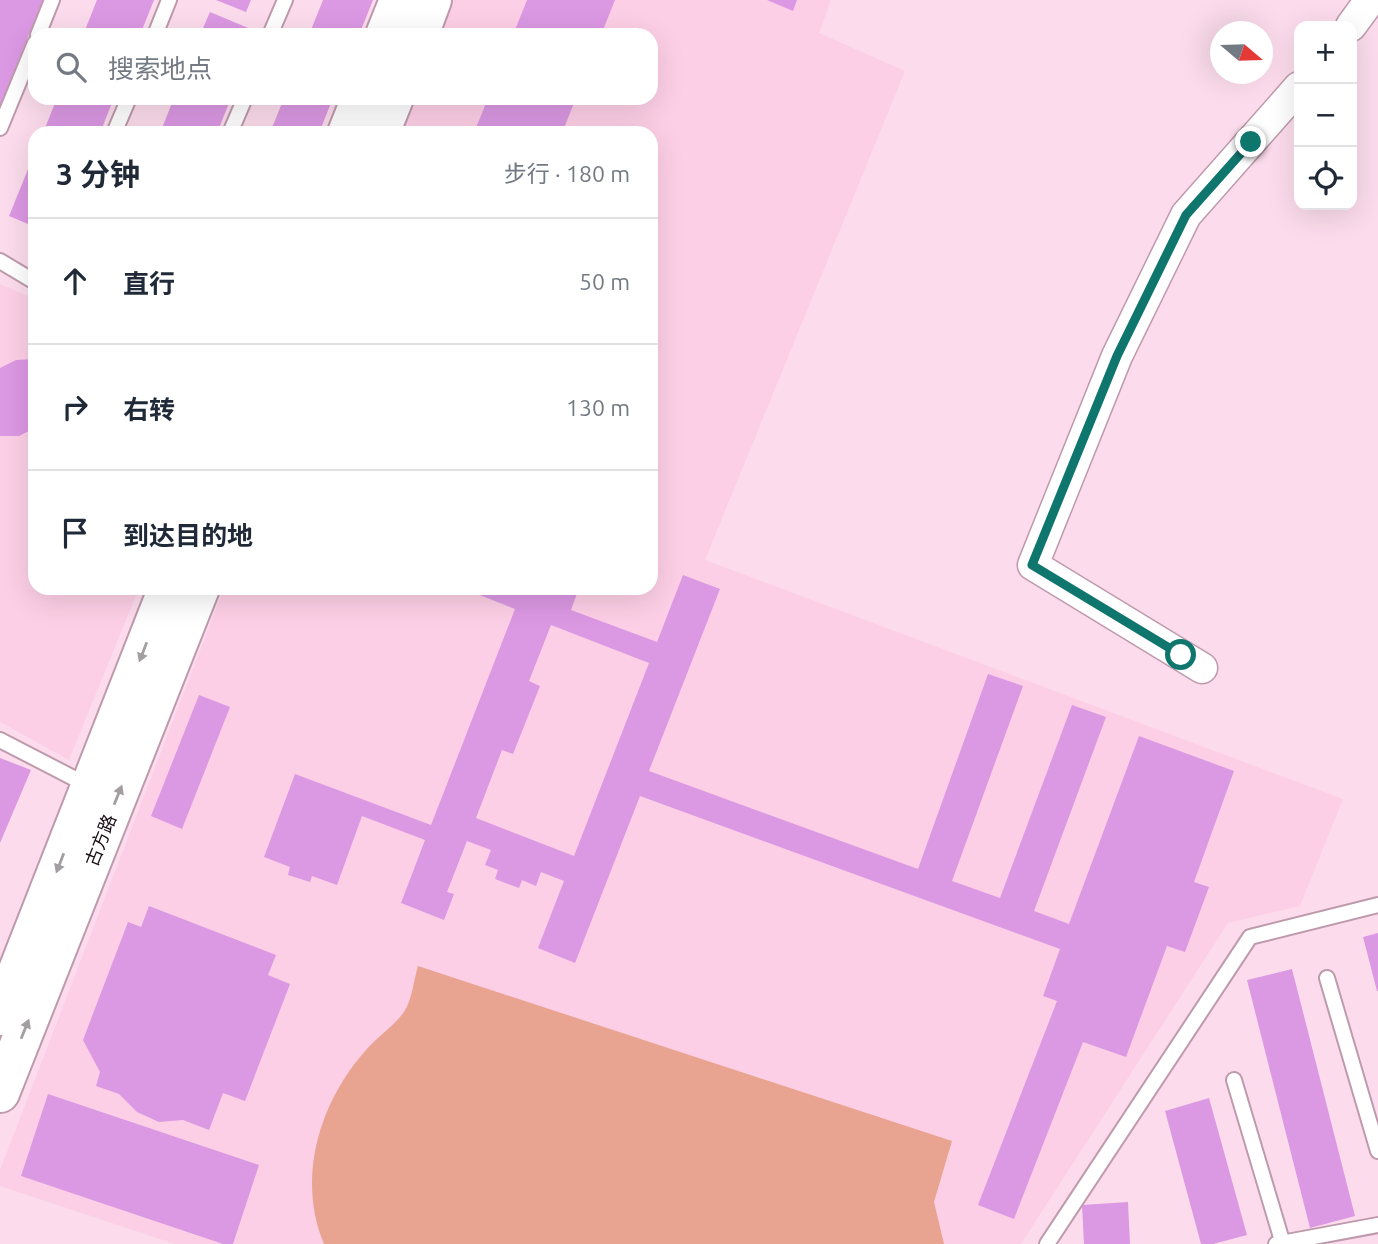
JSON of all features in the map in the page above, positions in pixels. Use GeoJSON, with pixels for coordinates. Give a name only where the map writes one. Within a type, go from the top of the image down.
{"type":"FeatureCollection","features":[{"type":"Feature","properties":{"kind":"street"},"geometry":{"type":"LineString","coordinates":[[388,28],[399,0]]}},
{"type":"Feature","properties":{"kind":"street"},"geometry":{"type":"LineString","coordinates":[[422,28],[432,0]]}},
{"type":"Feature","properties":{"kind":"street"},"geometry":{"type":"LineString","coordinates":[[1355,21],[1370,0]]}},
{"type":"Feature","properties":{"kind":"street"},"geometry":{"type":"LineString","coordinates":[[1202,668],[1032,565],[1117,356],[1186,215],[1294,93]]}},
{"type":"Feature","properties":{"kind":"street"},"geometry":{"type":"LineString","coordinates":[[350,126],[357,105]]}},
{"type":"Feature","properties":{"kind":"street"},"geometry":{"type":"LineString","coordinates":[[383,126],[391,105]]}},
{"type":"Feature","properties":{"kind":"street","name":"古方路"},"geometry":{"type":"LineString","coordinates":[[3,1001],[165,595]]}},
{"type":"Feature","properties":{"kind":"street","name":"古方路"},"geometry":{"type":"LineString","coordinates":[[0,1093],[197,595]]}},
{"type":"Feature","properties":{"kind":"lane"},"geometry":{"type":"LineString","coordinates":[[41,28],[52,0]]}},
{"type":"Feature","properties":{"kind":"lane"},"geometry":{"type":"LineString","coordinates":[[158,28],[169,0]]}},
{"type":"Feature","properties":{"kind":"lane"},"geometry":{"type":"LineString","coordinates":[[273,28],[285,0]]}},
{"type":"Feature","properties":{"kind":"lane"},"geometry":{"type":"LineString","coordinates":[[0,128],[28,60]]}},
{"type":"Feature","properties":{"kind":"lane"},"geometry":{"type":"LineString","coordinates":[[117,126],[126,105]]}},
{"type":"Feature","properties":{"kind":"lane"},"geometry":{"type":"LineString","coordinates":[[233,126],[242,105]]}},
{"type":"Feature","properties":{"kind":"lane"},"geometry":{"type":"LineString","coordinates":[[0,261],[28,278]]}},
{"type":"Feature","properties":{"kind":"lane"},"geometry":{"type":"LineString","coordinates":[[0,740],[90,786]]}},
{"type":"Feature","properties":{"kind":"lane"},"geometry":{"type":"LineString","coordinates":[[1047,1244],[1250,937],[1378,905]]}},
{"type":"Feature","properties":{"kind":"lane"},"geometry":{"type":"LineString","coordinates":[[1327,978],[1378,1151]]}},
{"type":"Feature","properties":{"kind":"lane"},"geometry":{"type":"LineString","coordinates":[[1234,1080],[1281,1244],[1378,1225]]}},
{"type":"Feature","properties":{"kind":"shaded area"},"geometry":{"type":"Polygon","coordinates":[[[449,0],[831,0],[819,33],[905,71],[705,560],[1343,799],[1300,906],[1228,923],[1021,1244],[175,1244],[0,1186],[0,1170],[221,595],[658,595],[658,126],[401,126],[409,105],[658,105],[658,28],[439,28],[449,0]]]}},
{"type":"Feature","properties":{"kind":"shaded area"},"geometry":{"type":"Polygon","coordinates":[[[0,284],[28,296],[28,595],[136,595],[69,760],[0,722],[0,284]]]}},
{"type":"Feature","properties":{"kind":"shaded area"},"geometry":{"type":"Polygon","coordinates":[[[418,966],[952,1141],[934,1202],[944,1244],[324,1244],[312,1193],[317,1141],[325,1116],[350,1070],[370,1045],[404,1012],[418,966]]]}},
{"type":"Feature","properties":{"kind":"building"},"geometry":{"type":"Polygon","coordinates":[[[0,0],[43,0],[32,28],[28,28],[28,37],[0,106],[0,0]]]}},
{"type":"Feature","properties":{"kind":"building"},"geometry":{"type":"Polygon","coordinates":[[[97,0],[154,0],[143,28],[86,28],[97,0]]]}},
{"type":"Feature","properties":{"kind":"building"},"geometry":{"type":"Polygon","coordinates":[[[216,0],[251,0],[246,12],[216,0]]]}},
{"type":"Feature","properties":{"kind":"building"},"geometry":{"type":"Polygon","coordinates":[[[323,0],[373,0],[362,28],[312,28],[323,0]]]}},
{"type":"Feature","properties":{"kind":"building"},"geometry":{"type":"Polygon","coordinates":[[[527,0],[615,0],[604,28],[516,28],[527,0]]]}},
{"type":"Feature","properties":{"kind":"building"},"geometry":{"type":"Polygon","coordinates":[[[767,0],[797,0],[793,11],[767,0]]]}},
{"type":"Feature","properties":{"kind":"building"},"geometry":{"type":"Polygon","coordinates":[[[210,12],[248,28],[203,28],[210,12]]]}},
{"type":"Feature","properties":{"kind":"building"},"geometry":{"type":"Polygon","coordinates":[[[54,105],[111,105],[103,126],[46,126],[54,105]]]}},
{"type":"Feature","properties":{"kind":"building"},"geometry":{"type":"Polygon","coordinates":[[[171,105],[228,105],[220,126],[163,126],[171,105]]]}},
{"type":"Feature","properties":{"kind":"building"},"geometry":{"type":"Polygon","coordinates":[[[281,105],[330,105],[322,126],[273,126],[281,105]]]}},
{"type":"Feature","properties":{"kind":"building"},"geometry":{"type":"Polygon","coordinates":[[[485,105],[573,105],[565,126],[477,126],[485,105]]]}},
{"type":"Feature","properties":{"kind":"building"},"geometry":{"type":"Polygon","coordinates":[[[28,169],[28,224],[9,216],[28,169]]]}},
{"type":"Feature","properties":{"kind":"building"},"geometry":{"type":"Polygon","coordinates":[[[28,359],[28,432],[19,436],[0,436],[0,368],[16,360],[28,359]]]}},
{"type":"Feature","properties":{"kind":"building"},"geometry":{"type":"Polygon","coordinates":[[[683,575],[720,589],[649,771],[918,869],[988,674],[1023,686],[952,881],[1000,898],[1072,705],[1106,717],[1034,911],[1069,924],[1139,736],[1234,771],[1194,882],[1209,887],[1185,952],[1167,946],[1126,1057],[1083,1042],[1014,1219],[978,1205],[1057,1001],[1043,996],[1060,949],[640,796],[575,963],[538,948],[564,881],[541,872],[536,886],[522,880],[519,888],[495,879],[498,870],[485,865],[491,850],[467,841],[447,892],[454,894],[444,920],[401,903],[425,840],[362,816],[337,885],[312,876],[310,882],[288,875],[290,867],[264,857],[295,774],[431,825],[515,609],[480,595],[576,595],[571,610],[657,642],[683,575]],[[551,625],[529,681],[540,686],[513,754],[502,750],[476,818],[574,856],[649,663],[551,625]]]}},
{"type":"Feature","properties":{"kind":"building"},"geometry":{"type":"Polygon","coordinates":[[[199,695],[230,707],[182,829],[151,816],[199,695]]]}},
{"type":"Feature","properties":{"kind":"building"},"geometry":{"type":"Polygon","coordinates":[[[0,758],[31,770],[0,843],[0,758]]]}},
{"type":"Feature","properties":{"kind":"building"},"geometry":{"type":"Polygon","coordinates":[[[149,906],[276,955],[268,975],[290,984],[245,1101],[223,1093],[209,1130],[183,1120],[159,1122],[137,1112],[119,1094],[96,1086],[100,1072],[83,1040],[128,922],[141,927],[149,906]]]}},
{"type":"Feature","properties":{"kind":"building"},"geometry":{"type":"Polygon","coordinates":[[[1378,933],[1378,991],[1377,991],[1363,937],[1378,933]]]}},
{"type":"Feature","properties":{"kind":"building"},"geometry":{"type":"Polygon","coordinates":[[[1292,969],[1355,1216],[1310,1228],[1247,980],[1292,969]]]}},
{"type":"Feature","properties":{"kind":"building"},"geometry":{"type":"Polygon","coordinates":[[[48,1094],[259,1165],[233,1244],[223,1244],[21,1176],[48,1094]]]}},
{"type":"Feature","properties":{"kind":"building"},"geometry":{"type":"Polygon","coordinates":[[[1209,1098],[1247,1235],[1213,1244],[1201,1244],[1165,1111],[1209,1098]]]}},
{"type":"Feature","properties":{"kind":"building"},"geometry":{"type":"Polygon","coordinates":[[[1128,1202],[1130,1244],[1084,1244],[1082,1205],[1128,1202]]]}},
{"type":"Feature","properties":{"kind":"route"},"geometry":{"type":"LineString","coordinates":[[1181,655],[1032,565],[1117,356],[1186,215],[1251,142]]}}]}
